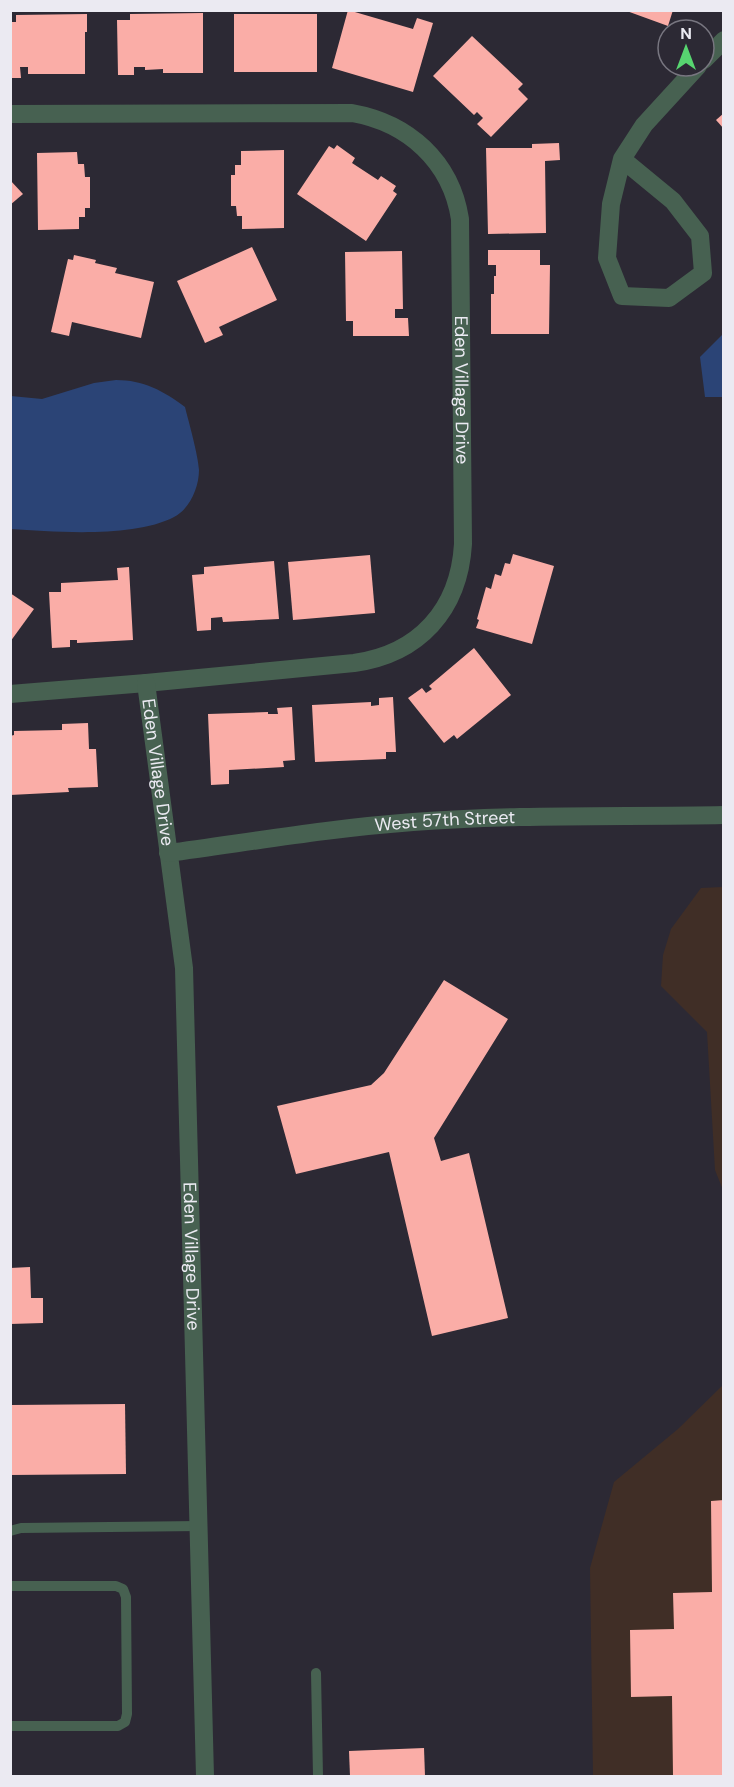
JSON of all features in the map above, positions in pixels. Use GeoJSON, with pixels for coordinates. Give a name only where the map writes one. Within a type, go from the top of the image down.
{"type":"FeatureCollection","features":[{"type":"Feature","properties":{"kind":"street"},"geometry":{"type":"LineString","coordinates":[[622,159],[673,201],[700,236],[703,273],[669,298],[622,296],[608,258],[611,204],[622,159],[644,125],[687,78]]}},
{"type":"Feature","properties":{"kind":"street","name":"Eden Village Drive"},"geometry":{"type":"LineString","coordinates":[[10,114],[352,113],[377,119],[400,129],[420,143],[437,161],[455,195],[460,219],[463,544],[457,581],[440,615],[413,642],[391,654],[354,663],[146,683],[184,968],[205,1776]]}},
{"type":"Feature","properties":{"kind":"street"},"geometry":{"type":"LineString","coordinates":[[10,694],[146,683]]}},
{"type":"Feature","properties":{"kind":"street","name":"West 57th Street"},"geometry":{"type":"LineString","coordinates":[[168,853],[341,829],[415,822],[499,818],[723,815]]}},
{"type":"Feature","properties":{"kind":"lane"},"geometry":{"type":"LineString","coordinates":[[10,1531],[21,1528],[199,1526]]}},
{"type":"Feature","properties":{"kind":"lane"},"geometry":{"type":"LineString","coordinates":[[10,1586],[116,1586],[123,1589],[126,1597],[127,1714],[125,1722],[118,1726],[10,1726]]}},
{"type":"Feature","properties":{"kind":"lane"},"geometry":{"type":"LineString","coordinates":[[316,1673],[318,1776]]}},
{"type":"Feature","properties":{"kind":"shaded area"},"geometry":{"type":"Polygon","coordinates":[[[724,887],[723,1190],[715,1170],[707,1032],[661,986],[663,955],[671,929],[701,888],[724,887]]]}},
{"type":"Feature","properties":{"kind":"shaded area"},"geometry":{"type":"Polygon","coordinates":[[[723,1385],[723,1776],[593,1776],[590,1568],[614,1482],[678,1429],[723,1385]]]}},
{"type":"Feature","properties":{"kind":"water"},"geometry":{"type":"Polygon","coordinates":[[[723,334],[723,397],[705,397],[700,357],[723,334]]]}},
{"type":"Feature","properties":{"kind":"water"},"geometry":{"type":"Polygon","coordinates":[[[116,380],[135,382],[153,388],[185,407],[199,470],[195,490],[185,509],[174,517],[157,524],[117,531],[11,529],[11,396],[42,399],[94,383],[116,380]]]}},
{"type":"Feature","properties":{"kind":"building"},"geometry":{"type":"Polygon","coordinates":[[[348,10],[413,29],[417,18],[433,23],[413,92],[332,68],[348,10]]]}},
{"type":"Feature","properties":{"kind":"building"},"geometry":{"type":"Polygon","coordinates":[[[624,10],[673,10],[670,18],[656,18],[656,22],[624,10]]]}},
{"type":"Feature","properties":{"kind":"building"},"geometry":{"type":"Polygon","coordinates":[[[203,13],[203,73],[163,73],[163,69],[145,70],[145,67],[134,67],[134,75],[118,75],[117,20],[130,20],[130,14],[203,13]]]}},
{"type":"Feature","properties":{"kind":"building"},"geometry":{"type":"Polygon","coordinates":[[[87,14],[85,74],[28,74],[28,67],[20,67],[21,78],[10,78],[10,22],[16,22],[16,15],[87,14]]]}},
{"type":"Feature","properties":{"kind":"building"},"geometry":{"type":"Polygon","coordinates":[[[234,14],[317,14],[317,72],[234,72],[234,14]]]}},
{"type":"Feature","properties":{"kind":"building"},"geometry":{"type":"Polygon","coordinates":[[[472,36],[523,84],[518,89],[528,99],[491,137],[477,124],[483,118],[477,112],[474,115],[433,76],[472,36]]]}},
{"type":"Feature","properties":{"kind":"building"},"geometry":{"type":"Polygon","coordinates":[[[724,113],[724,129],[716,120],[724,113]]]}},
{"type":"Feature","properties":{"kind":"building"},"geometry":{"type":"Polygon","coordinates":[[[559,143],[560,160],[545,161],[546,233],[488,234],[486,148],[532,148],[532,144],[559,143]]]}},
{"type":"Feature","properties":{"kind":"building"},"geometry":{"type":"Polygon","coordinates":[[[337,145],[355,158],[352,163],[378,180],[381,176],[396,186],[393,191],[397,194],[366,241],[297,194],[329,146],[334,149],[337,145]]]}},
{"type":"Feature","properties":{"kind":"building"},"geometry":{"type":"Polygon","coordinates":[[[284,150],[284,228],[242,229],[242,216],[237,216],[236,206],[231,206],[231,175],[235,175],[235,165],[241,165],[241,151],[284,150]]]}},
{"type":"Feature","properties":{"kind":"building"},"geometry":{"type":"Polygon","coordinates":[[[77,152],[78,164],[84,164],[85,177],[90,177],[90,208],[85,208],[85,217],[79,217],[79,229],[38,230],[37,153],[77,152]]]}},
{"type":"Feature","properties":{"kind":"building"},"geometry":{"type":"Polygon","coordinates":[[[10,180],[23,194],[10,205],[10,180]]]}},
{"type":"Feature","properties":{"kind":"building"},"geometry":{"type":"Polygon","coordinates":[[[252,247],[277,300],[219,327],[223,335],[205,343],[177,281],[252,247]]]}},
{"type":"Feature","properties":{"kind":"building"},"geometry":{"type":"Polygon","coordinates":[[[488,250],[540,250],[540,265],[550,265],[549,334],[491,334],[491,294],[494,294],[496,265],[488,265],[488,250]]]}},
{"type":"Feature","properties":{"kind":"building"},"geometry":{"type":"Polygon","coordinates":[[[402,251],[403,309],[395,309],[395,318],[408,318],[409,336],[353,336],[353,321],[346,321],[345,252],[402,251]]]}},
{"type":"Feature","properties":{"kind":"building"},"geometry":{"type":"Polygon","coordinates":[[[74,255],[117,268],[115,273],[154,282],[141,338],[72,322],[69,336],[51,332],[68,259],[73,260],[74,255]]]}},
{"type":"Feature","properties":{"kind":"building"},"geometry":{"type":"Polygon","coordinates":[[[513,554],[554,566],[532,644],[476,628],[486,587],[491,589],[495,574],[501,576],[505,563],[510,564],[513,554]]]}},
{"type":"Feature","properties":{"kind":"building"},"geometry":{"type":"Polygon","coordinates":[[[370,555],[375,613],[293,620],[288,562],[370,555]]]}},
{"type":"Feature","properties":{"kind":"building"},"geometry":{"type":"Polygon","coordinates":[[[274,561],[279,619],[223,622],[222,617],[211,618],[211,630],[197,631],[192,575],[204,574],[204,567],[274,561]]]}},
{"type":"Feature","properties":{"kind":"building"},"geometry":{"type":"Polygon","coordinates":[[[129,567],[133,640],[77,643],[77,640],[70,640],[70,647],[52,648],[49,592],[61,592],[61,583],[118,580],[117,568],[129,567]]]}},
{"type":"Feature","properties":{"kind":"building"},"geometry":{"type":"Polygon","coordinates":[[[10,593],[34,609],[10,642],[10,593]]]}},
{"type":"Feature","properties":{"kind":"building"},"geometry":{"type":"Polygon","coordinates":[[[474,648],[511,695],[457,739],[454,735],[444,743],[408,698],[422,688],[426,693],[432,689],[429,686],[474,648]]]}},
{"type":"Feature","properties":{"kind":"building"},"geometry":{"type":"Polygon","coordinates":[[[393,697],[396,752],[386,752],[386,759],[315,762],[312,705],[371,702],[371,706],[379,705],[379,698],[393,697]]]}},
{"type":"Feature","properties":{"kind":"building"},"geometry":{"type":"Polygon","coordinates":[[[292,707],[295,760],[283,761],[284,767],[229,770],[229,784],[211,785],[208,714],[268,712],[268,714],[278,714],[277,708],[292,707]]]}},
{"type":"Feature","properties":{"kind":"building"},"geometry":{"type":"Polygon","coordinates":[[[88,723],[89,749],[96,749],[98,787],[68,788],[69,792],[10,795],[10,736],[14,735],[14,731],[62,730],[62,724],[88,723]]]}},
{"type":"Feature","properties":{"kind":"building"},"geometry":{"type":"Polygon","coordinates":[[[444,980],[508,1019],[434,1138],[441,1161],[469,1153],[508,1318],[432,1336],[389,1152],[296,1174],[277,1106],[371,1085],[384,1073],[444,980]]]}},
{"type":"Feature","properties":{"kind":"building"},"geometry":{"type":"Polygon","coordinates":[[[30,1267],[31,1298],[43,1298],[43,1323],[10,1324],[10,1268],[30,1267]]]}},
{"type":"Feature","properties":{"kind":"building"},"geometry":{"type":"Polygon","coordinates":[[[125,1404],[126,1474],[10,1475],[11,1405],[125,1404]]]}},
{"type":"Feature","properties":{"kind":"building"},"geometry":{"type":"Polygon","coordinates":[[[724,1500],[724,1776],[673,1776],[672,1696],[631,1697],[630,1630],[674,1629],[673,1593],[712,1592],[711,1501],[724,1500]]]}},
{"type":"Feature","properties":{"kind":"building"},"geometry":{"type":"Polygon","coordinates":[[[424,1748],[425,1776],[350,1776],[349,1751],[424,1748]]]}}]}
